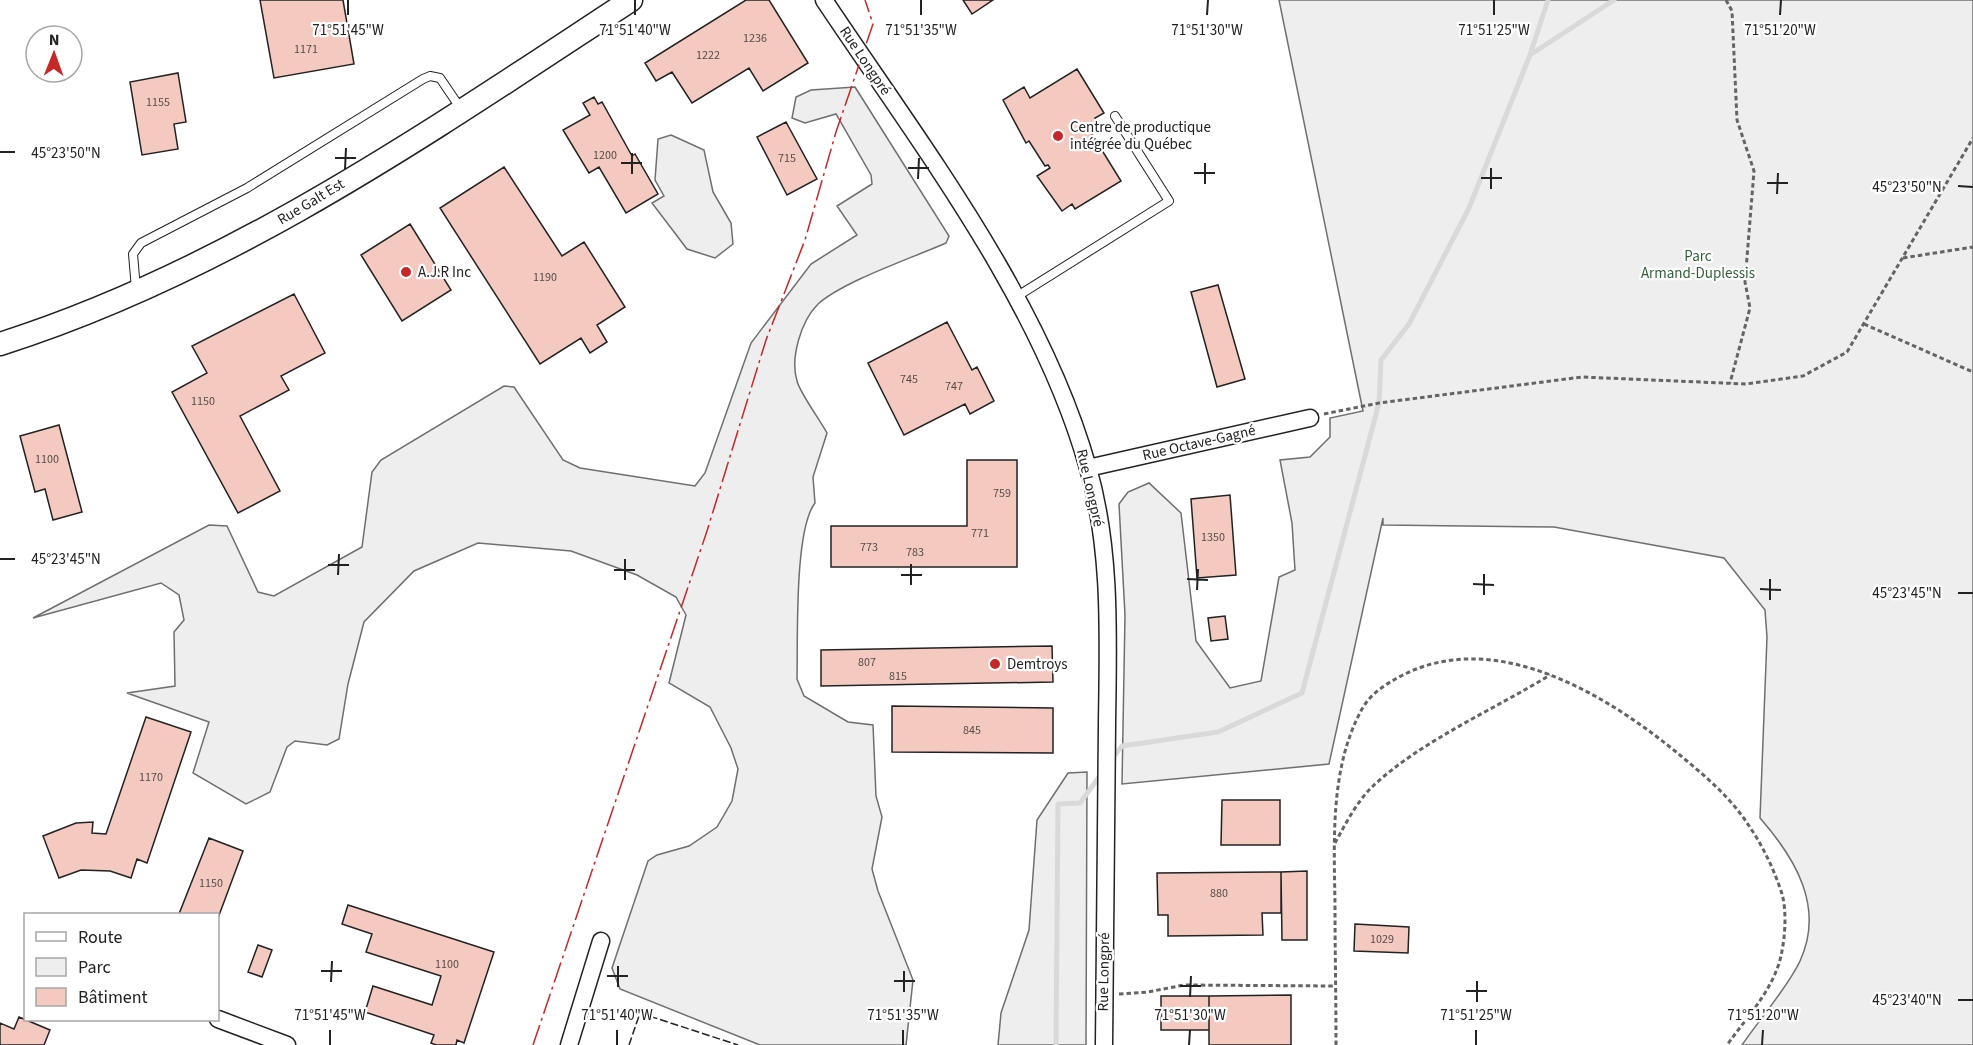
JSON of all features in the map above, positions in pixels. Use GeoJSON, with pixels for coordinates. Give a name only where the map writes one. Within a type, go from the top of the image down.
{"type":"FeatureCollection","features":[{"type":"Feature","properties":{"kind":"street","name":"Rue Galt Est"},"geometry":{"type":"LineString","coordinates":[[0,344],[60,325],[136,294],[290,216],[631,0]]}},
{"type":"Feature","properties":{"kind":"street","name":"Rue Longpré"},"geometry":{"type":"LineString","coordinates":[[824,0],[993,255],[1051,363],[1088,468],[1100,521],[1108,606],[1104,1045]]}},
{"type":"Feature","properties":{"kind":"street","name":"Rue Octave-Gagné"},"geometry":{"type":"LineString","coordinates":[[1088,468],[1310,418]]}},
{"type":"Feature","properties":{"kind":"street"},"geometry":{"type":"LineString","coordinates":[[568,1045],[601,941]]}},
{"type":"Feature","properties":{"kind":"street"},"geometry":{"type":"LineString","coordinates":[[219,1019],[287,1045]]}},
{"type":"Feature","properties":{"kind":"lane"},"geometry":{"type":"LineString","coordinates":[[136,294],[133,254],[141,243],[247,188],[423,79],[430,76],[440,78],[461,109]]}},
{"type":"Feature","properties":{"kind":"lane"},"geometry":{"type":"LineString","coordinates":[[1016,297],[1169,201],[1115,116]]}},
{"type":"Feature","properties":{"kind":"path"},"geometry":{"type":"LineString","coordinates":[[1725,0],[1732,11],[1737,120],[1754,171],[1745,282],[1750,308],[1729,384]]}},
{"type":"Feature","properties":{"kind":"path"},"geometry":{"type":"LineString","coordinates":[[1310,418],[1379,403],[1581,377],[1746,384],[1803,376],[1847,352],[1973,138]]}},
{"type":"Feature","properties":{"kind":"path"},"geometry":{"type":"LineString","coordinates":[[1903,258],[1973,247]]}},
{"type":"Feature","properties":{"kind":"path"},"geometry":{"type":"LineString","coordinates":[[1864,324],[1973,372]]}},
{"type":"Feature","properties":{"kind":"path"},"geometry":{"type":"LineString","coordinates":[[1336,1045],[1334,844],[1344,749],[1364,706],[1383,685],[1415,668],[1444,660],[1489,660],[1550,675],[1600,698],[1658,736],[1713,783],[1747,823],[1769,861],[1783,896],[1785,925],[1781,956],[1772,982],[1727,1045]]}},
{"type":"Feature","properties":{"kind":"path"},"geometry":{"type":"LineString","coordinates":[[1334,844],[1351,813],[1373,786],[1413,755],[1550,675]]}},
{"type":"Feature","properties":{"kind":"path"},"geometry":{"type":"LineString","coordinates":[[1104,994],[1142,993],[1184,985],[1335,986]]}},
{"type":"Feature","properties":{"kind":"green space","name":"Parc Armand-Duplessis"},"geometry":{"type":"Polygon","coordinates":[[[1279,0],[1973,0],[1973,1045],[1742,1045],[1795,971],[1807,941],[1809,922],[1808,903],[1795,867],[1773,833],[1760,818],[1767,637],[1765,610],[1724,558],[1554,527],[1383,525],[1383,518],[1329,764],[1122,784],[1125,615],[1119,504],[1128,492],[1149,483],[1181,513],[1196,641],[1230,688],[1261,681],[1279,577],[1295,570],[1292,523],[1280,460],[1310,457],[1330,437],[1330,418],[1363,411],[1279,0]]]}},
{"type":"Feature","properties":{"kind":"green space"},"geometry":{"type":"Polygon","coordinates":[[[855,87],[949,236],[946,243],[879,270],[830,295],[812,311],[798,340],[795,362],[797,381],[827,433],[813,477],[815,503],[808,517],[800,561],[797,679],[804,696],[848,722],[873,725],[876,796],[882,817],[872,869],[878,891],[913,980],[906,1045],[760,1045],[620,989],[612,968],[648,861],[657,855],[689,846],[717,827],[732,801],[738,769],[731,748],[710,707],[669,683],[686,615],[676,597],[637,575],[571,551],[478,543],[414,571],[364,622],[348,684],[339,739],[327,745],[295,741],[287,747],[270,792],[246,804],[193,773],[209,722],[127,693],[175,686],[174,632],[184,620],[179,595],[161,583],[33,618],[209,525],[227,526],[258,592],[274,596],[362,547],[372,472],[381,460],[504,386],[514,387],[563,460],[580,468],[695,486],[705,473],[751,343],[811,264],[857,235],[837,206],[872,184],[871,175],[836,114],[805,123],[792,118],[796,97],[811,90],[855,87]]]}},
{"type":"Feature","properties":{"kind":"green space"},"geometry":{"type":"Polygon","coordinates":[[[671,135],[704,150],[713,192],[731,223],[733,244],[715,258],[687,249],[652,203],[664,196],[655,180],[658,139],[671,135]]]}},
{"type":"Feature","properties":{"kind":"green space"},"geometry":{"type":"Polygon","coordinates":[[[1087,772],[1086,1045],[998,1045],[1001,1013],[1029,930],[1037,820],[1068,773],[1087,772]]]}},
{"type":"Feature","properties":{"kind":"building"},"geometry":{"type":"Polygon","coordinates":[[[260,0],[343,0],[354,64],[274,78],[260,0]]]}},
{"type":"Feature","properties":{"kind":"building"},"geometry":{"type":"Polygon","coordinates":[[[746,0],[769,0],[808,63],[763,91],[749,68],[692,103],[672,72],[656,81],[645,63],[746,0]]]}},
{"type":"Feature","properties":{"kind":"building"},"geometry":{"type":"Polygon","coordinates":[[[963,0],[993,0],[972,14],[963,0]]]}},
{"type":"Feature","properties":{"kind":"building","name":"Centre de productique intégrée du Québec"},"geometry":{"type":"Polygon","coordinates":[[[1077,69],[1104,113],[1095,118],[1099,126],[1090,131],[1121,181],[1075,209],[1072,204],[1062,211],[1037,176],[1050,168],[1048,165],[1045,166],[1029,141],[1026,143],[1003,100],[1024,87],[1030,98],[1077,69]]]}},
{"type":"Feature","properties":{"kind":"building"},"geometry":{"type":"Polygon","coordinates":[[[178,73],[186,122],[174,124],[178,149],[142,155],[130,82],[178,73]]]}},
{"type":"Feature","properties":{"kind":"building"},"geometry":{"type":"Polygon","coordinates":[[[594,97],[598,104],[602,102],[632,156],[635,154],[658,194],[626,213],[599,167],[589,173],[563,130],[590,115],[583,103],[594,97]]]}},
{"type":"Feature","properties":{"kind":"building"},"geometry":{"type":"Polygon","coordinates":[[[786,122],[817,179],[787,195],[757,137],[786,122]]]}},
{"type":"Feature","properties":{"kind":"building"},"geometry":{"type":"Polygon","coordinates":[[[504,167],[562,256],[584,242],[625,307],[597,325],[607,342],[590,353],[581,338],[540,364],[440,208],[504,167]]]}},
{"type":"Feature","properties":{"kind":"building","name":"A.J.R Inc"},"geometry":{"type":"Polygon","coordinates":[[[410,224],[451,290],[402,321],[361,255],[410,224]]]}},
{"type":"Feature","properties":{"kind":"building"},"geometry":{"type":"Polygon","coordinates":[[[1218,285],[1245,379],[1217,387],[1191,292],[1218,285]]]}},
{"type":"Feature","properties":{"kind":"building"},"geometry":{"type":"Polygon","coordinates":[[[294,294],[325,353],[281,376],[289,390],[240,416],[280,491],[238,513],[172,392],[207,373],[192,346],[294,294]]]}},
{"type":"Feature","properties":{"kind":"building"},"geometry":{"type":"Polygon","coordinates":[[[947,322],[972,370],[977,367],[994,401],[970,414],[965,404],[904,435],[868,363],[947,322]]]}},
{"type":"Feature","properties":{"kind":"building"},"geometry":{"type":"Polygon","coordinates":[[[59,425],[82,512],[53,520],[45,489],[35,492],[20,436],[59,425]]]}},
{"type":"Feature","properties":{"kind":"building"},"geometry":{"type":"Polygon","coordinates":[[[967,460],[1017,460],[1017,567],[831,567],[831,526],[967,526],[967,460]]]}},
{"type":"Feature","properties":{"kind":"building"},"geometry":{"type":"Polygon","coordinates":[[[1230,495],[1236,575],[1197,578],[1191,499],[1230,495]]]}},
{"type":"Feature","properties":{"kind":"building"},"geometry":{"type":"Polygon","coordinates":[[[1225,616],[1228,639],[1211,641],[1208,618],[1225,616]]]}},
{"type":"Feature","properties":{"kind":"building"},"geometry":{"type":"Polygon","coordinates":[[[1052,646],[1053,682],[821,686],[821,650],[1052,646]]]}},
{"type":"Feature","properties":{"kind":"building"},"geometry":{"type":"Polygon","coordinates":[[[892,706],[1053,708],[1053,753],[892,752],[892,706]]]}},
{"type":"Feature","properties":{"kind":"building"},"geometry":{"type":"Polygon","coordinates":[[[146,717],[191,732],[147,863],[137,859],[131,878],[110,871],[81,870],[59,878],[43,836],[76,823],[93,822],[92,833],[106,834],[146,717]]]}},
{"type":"Feature","properties":{"kind":"building"},"geometry":{"type":"Polygon","coordinates":[[[1222,800],[1280,800],[1280,845],[1221,845],[1222,800]]]}},
{"type":"Feature","properties":{"kind":"building"},"geometry":{"type":"Polygon","coordinates":[[[209,838],[243,851],[219,915],[219,913],[179,913],[209,838]]]}},
{"type":"Feature","properties":{"kind":"building"},"geometry":{"type":"Polygon","coordinates":[[[1307,871],[1307,940],[1282,940],[1281,872],[1307,871]]]}},
{"type":"Feature","properties":{"kind":"building"},"geometry":{"type":"Polygon","coordinates":[[[1281,872],[1281,913],[1262,913],[1263,935],[1168,936],[1168,915],[1158,915],[1157,873],[1281,872]]]}},
{"type":"Feature","properties":{"kind":"building"},"geometry":{"type":"Polygon","coordinates":[[[348,905],[494,952],[464,1043],[457,1040],[456,1045],[436,1045],[431,1043],[434,1035],[365,1012],[373,986],[432,1005],[441,976],[366,952],[372,934],[342,924],[348,905]]]}},
{"type":"Feature","properties":{"kind":"building"},"geometry":{"type":"Polygon","coordinates":[[[1355,924],[1409,927],[1408,953],[1354,951],[1355,924]]]}},
{"type":"Feature","properties":{"kind":"building"},"geometry":{"type":"Polygon","coordinates":[[[258,945],[272,950],[262,977],[248,972],[258,945]]]}},
{"type":"Feature","properties":{"kind":"building"},"geometry":{"type":"Polygon","coordinates":[[[1291,995],[1291,1045],[1209,1045],[1209,996],[1291,995]]]}},
{"type":"Feature","properties":{"kind":"building"},"geometry":{"type":"Polygon","coordinates":[[[1161,996],[1209,996],[1209,1030],[1161,1030],[1161,996]]]}},
{"type":"Feature","properties":{"kind":"building"},"geometry":{"type":"Polygon","coordinates":[[[19,1017],[50,1030],[44,1045],[0,1045],[0,1023],[14,1029],[19,1017]]]}},
{"type":"Feature","properties":{"kind":"waterway"},"geometry":{"type":"LineString","coordinates":[[1111,760],[1122,746],[1218,732],[1302,693],[1379,403],[1381,360],[1409,324],[1469,208],[1530,55],[1548,0]]}},
{"type":"Feature","properties":{"kind":"waterway"},"geometry":{"type":"LineString","coordinates":[[1530,55],[1614,0]]}},
{"type":"Feature","properties":{"kind":"waterway"},"geometry":{"type":"LineString","coordinates":[[1056,1045],[1058,804],[1080,803],[1102,773]]}},
{"type":"Feature","properties":{"kind":"fence"},"geometry":{"type":"LineString","coordinates":[[629,1045],[640,1013],[738,1045]]}},
{"type":"Feature","properties":{"kind":"power"},"geometry":{"type":"LineString","coordinates":[[533,1045],[707,531],[766,340],[805,240],[836,132],[873,24],[865,0]]}},
{"type":"Feature","properties":{"kind":"place","name":"Centre de productique intégrée du Québec"},"geometry":{"type":"Point","coordinates":[1058,136]}},
{"type":"Feature","properties":{"kind":"place","name":"A.J.R Inc"},"geometry":{"type":"Point","coordinates":[406,272]}},
{"type":"Feature","properties":{"kind":"place","name":"Demtroys"},"geometry":{"type":"Point","coordinates":[995,664]}}]}
